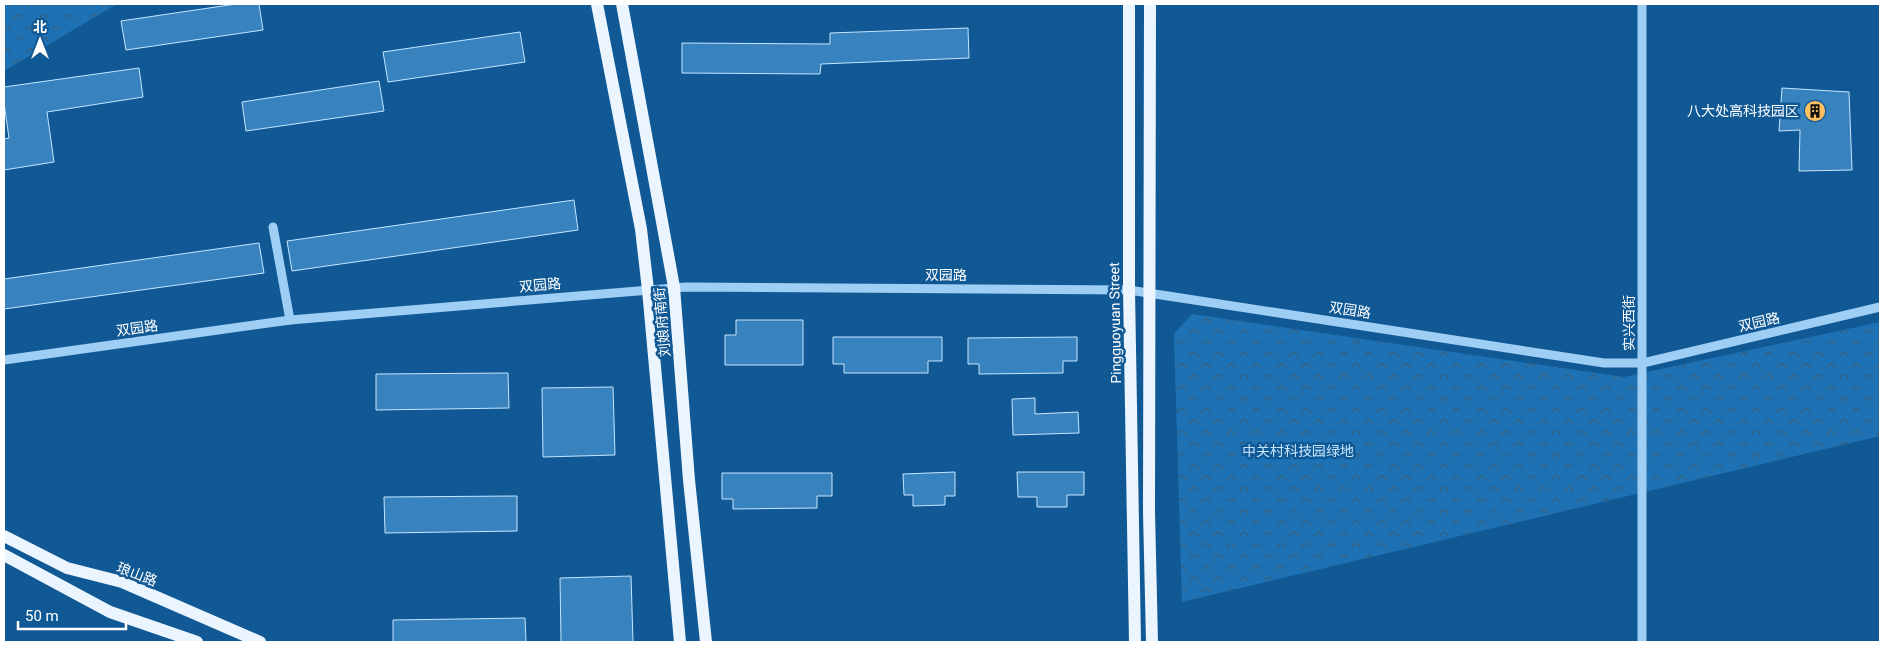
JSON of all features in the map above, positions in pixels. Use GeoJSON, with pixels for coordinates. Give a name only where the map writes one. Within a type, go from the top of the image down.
{"type":"FeatureCollection","features":[{"type":"Feature","properties":{"kind":"main road","name":"刘娘府南街"},"geometry":{"type":"LineString","coordinates":[[597,4],[640,229],[648,290],[680,642]]}},
{"type":"Feature","properties":{"kind":"main road","name":"刘娘府南街"},"geometry":{"type":"LineString","coordinates":[[622,4],[674,287],[689,480],[706,642]]}},
{"type":"Feature","properties":{"kind":"main road","name":"Pingguoyuan Street"},"geometry":{"type":"LineString","coordinates":[[1129,4],[1130,290],[1135,642]]}},
{"type":"Feature","properties":{"kind":"main road"},"geometry":{"type":"LineString","coordinates":[[1150,4],[1149,512],[1152,642]]}},
{"type":"Feature","properties":{"kind":"main road","name":"琅山路"},"geometry":{"type":"LineString","coordinates":[[4,536],[67,568],[122,582],[260,642]]}},
{"type":"Feature","properties":{"kind":"main road"},"geometry":{"type":"LineString","coordinates":[[4,555],[110,612],[197,642]]}},
{"type":"Feature","properties":{"kind":"street","name":"实兴西街"},"geometry":{"type":"LineString","coordinates":[[1642,4],[1642,642]]}},
{"type":"Feature","properties":{"kind":"street"},"geometry":{"type":"LineString","coordinates":[[272,227],[290,320]]}},
{"type":"Feature","properties":{"kind":"street","name":"双园路"},"geometry":{"type":"LineString","coordinates":[[4,360],[290,320],[674,287],[1130,290],[1604,363],[1643,363],[1880,307]]}},
{"type":"Feature","properties":{"kind":"green space"},"geometry":{"type":"Polygon","coordinates":[[[7,4],[117,4],[4,71],[4,6],[7,4]]]}},
{"type":"Feature","properties":{"kind":"green space","name":"中关村科技园绿地"},"geometry":{"type":"Polygon","coordinates":[[[1192,314],[1624,377],[1880,322],[1880,436],[1182,602],[1174,334],[1192,314]]]}},
{"type":"Feature","properties":{"kind":"building"},"geometry":{"type":"Polygon","coordinates":[[[236,4],[259,4],[263,30],[126,50],[121,21],[236,4]]]}},
{"type":"Feature","properties":{"kind":"building"},"geometry":{"type":"Polygon","coordinates":[[[968,28],[969,58],[821,64],[820,74],[682,73],[682,43],[830,44],[830,33],[968,28]]]}},
{"type":"Feature","properties":{"kind":"building"},"geometry":{"type":"Polygon","coordinates":[[[520,32],[525,62],[388,82],[383,52],[520,32]]]}},
{"type":"Feature","properties":{"kind":"building"},"geometry":{"type":"Polygon","coordinates":[[[139,68],[143,97],[47,112],[54,162],[4,170],[4,139],[9,138],[4,103],[4,87],[139,68]]]}},
{"type":"Feature","properties":{"kind":"building"},"geometry":{"type":"Polygon","coordinates":[[[379,81],[384,111],[246,131],[242,102],[379,81]]]}},
{"type":"Feature","properties":{"kind":"building","name":"八大处高科技园区"},"geometry":{"type":"Polygon","coordinates":[[[1782,88],[1849,92],[1852,170],[1799,171],[1800,130],[1779,131],[1782,88]]]}},
{"type":"Feature","properties":{"kind":"building"},"geometry":{"type":"Polygon","coordinates":[[[574,200],[578,230],[292,271],[287,241],[574,200]]]}},
{"type":"Feature","properties":{"kind":"building"},"geometry":{"type":"Polygon","coordinates":[[[259,243],[264,273],[4,309],[4,279],[259,243]]]}},
{"type":"Feature","properties":{"kind":"building"},"geometry":{"type":"Polygon","coordinates":[[[736,320],[803,320],[803,365],[725,365],[725,335],[736,335],[736,320]]]}},
{"type":"Feature","properties":{"kind":"building"},"geometry":{"type":"Polygon","coordinates":[[[833,337],[942,337],[942,361],[928,361],[928,373],[844,373],[844,364],[833,364],[833,337]]]}},
{"type":"Feature","properties":{"kind":"building"},"geometry":{"type":"Polygon","coordinates":[[[1077,337],[1077,361],[1063,361],[1063,373],[979,374],[979,364],[968,364],[968,338],[1077,337]]]}},
{"type":"Feature","properties":{"kind":"building"},"geometry":{"type":"Polygon","coordinates":[[[508,373],[509,408],[376,410],[376,374],[508,373]]]}},
{"type":"Feature","properties":{"kind":"building"},"geometry":{"type":"Polygon","coordinates":[[[613,387],[615,455],[543,457],[542,388],[613,387]]]}},
{"type":"Feature","properties":{"kind":"building"},"geometry":{"type":"Polygon","coordinates":[[[1035,398],[1035,414],[1078,412],[1079,433],[1013,435],[1012,399],[1035,398]]]}},
{"type":"Feature","properties":{"kind":"building"},"geometry":{"type":"Polygon","coordinates":[[[955,472],[955,496],[945,496],[945,505],[913,506],[913,495],[904,495],[903,474],[955,472]]]}},
{"type":"Feature","properties":{"kind":"building"},"geometry":{"type":"Polygon","coordinates":[[[1017,472],[1084,472],[1084,495],[1067,495],[1067,507],[1037,507],[1037,497],[1018,497],[1017,472]]]}},
{"type":"Feature","properties":{"kind":"building"},"geometry":{"type":"Polygon","coordinates":[[[722,473],[832,473],[832,496],[817,496],[817,508],[733,509],[733,499],[722,499],[722,473]]]}},
{"type":"Feature","properties":{"kind":"building"},"geometry":{"type":"Polygon","coordinates":[[[517,496],[517,531],[385,533],[384,497],[517,496]]]}},
{"type":"Feature","properties":{"kind":"building"},"geometry":{"type":"Polygon","coordinates":[[[631,576],[633,642],[561,642],[560,578],[631,576]]]}},
{"type":"Feature","properties":{"kind":"building"},"geometry":{"type":"Polygon","coordinates":[[[525,618],[526,642],[393,642],[393,620],[525,618]]]}},
{"type":"Feature","properties":{"kind":"place","name":"八大处高科技园区"},"geometry":{"type":"Point","coordinates":[1815,111]}}]}
